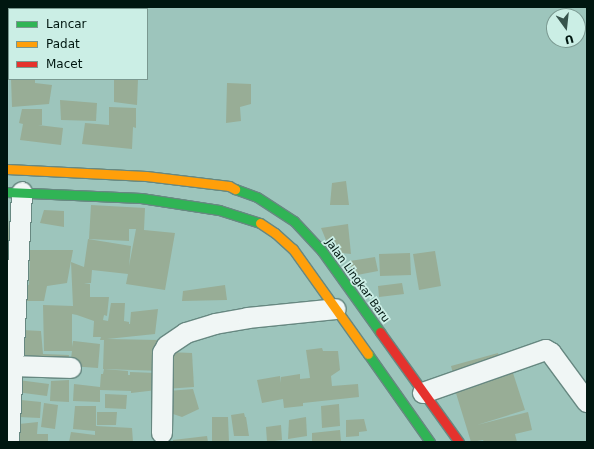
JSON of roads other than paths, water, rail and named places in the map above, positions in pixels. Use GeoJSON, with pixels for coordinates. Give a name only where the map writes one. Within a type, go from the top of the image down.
{"type":"FeatureCollection","features":[{"type":"Feature","properties":{"kind":"highway","name":"Jalan Lingkar Baru"},"geometry":{"type":"LineString","coordinates":[[7,169],[146,176],[229,186],[257,197],[294,221],[322,251],[459,442]]}},
{"type":"Feature","properties":{"kind":"highway"},"geometry":{"type":"LineString","coordinates":[[15,192],[141,198],[219,210],[256,221],[275,233],[293,249],[430,442]]}},
{"type":"Feature","properties":{"kind":"street"},"geometry":{"type":"LineString","coordinates":[[9,442],[14,366],[15,192]]}},
{"type":"Feature","properties":{"kind":"street"},"geometry":{"type":"LineString","coordinates":[[162,433],[164,353],[167,346],[186,333],[215,324],[248,318],[336,308]]}},
{"type":"Feature","properties":{"kind":"street"},"geometry":{"type":"LineString","coordinates":[[423,393],[546,350],[551,352],[587,402]]}},
{"type":"Feature","properties":{"kind":"street"},"geometry":{"type":"LineString","coordinates":[[14,366],[71,368]]}}]}
